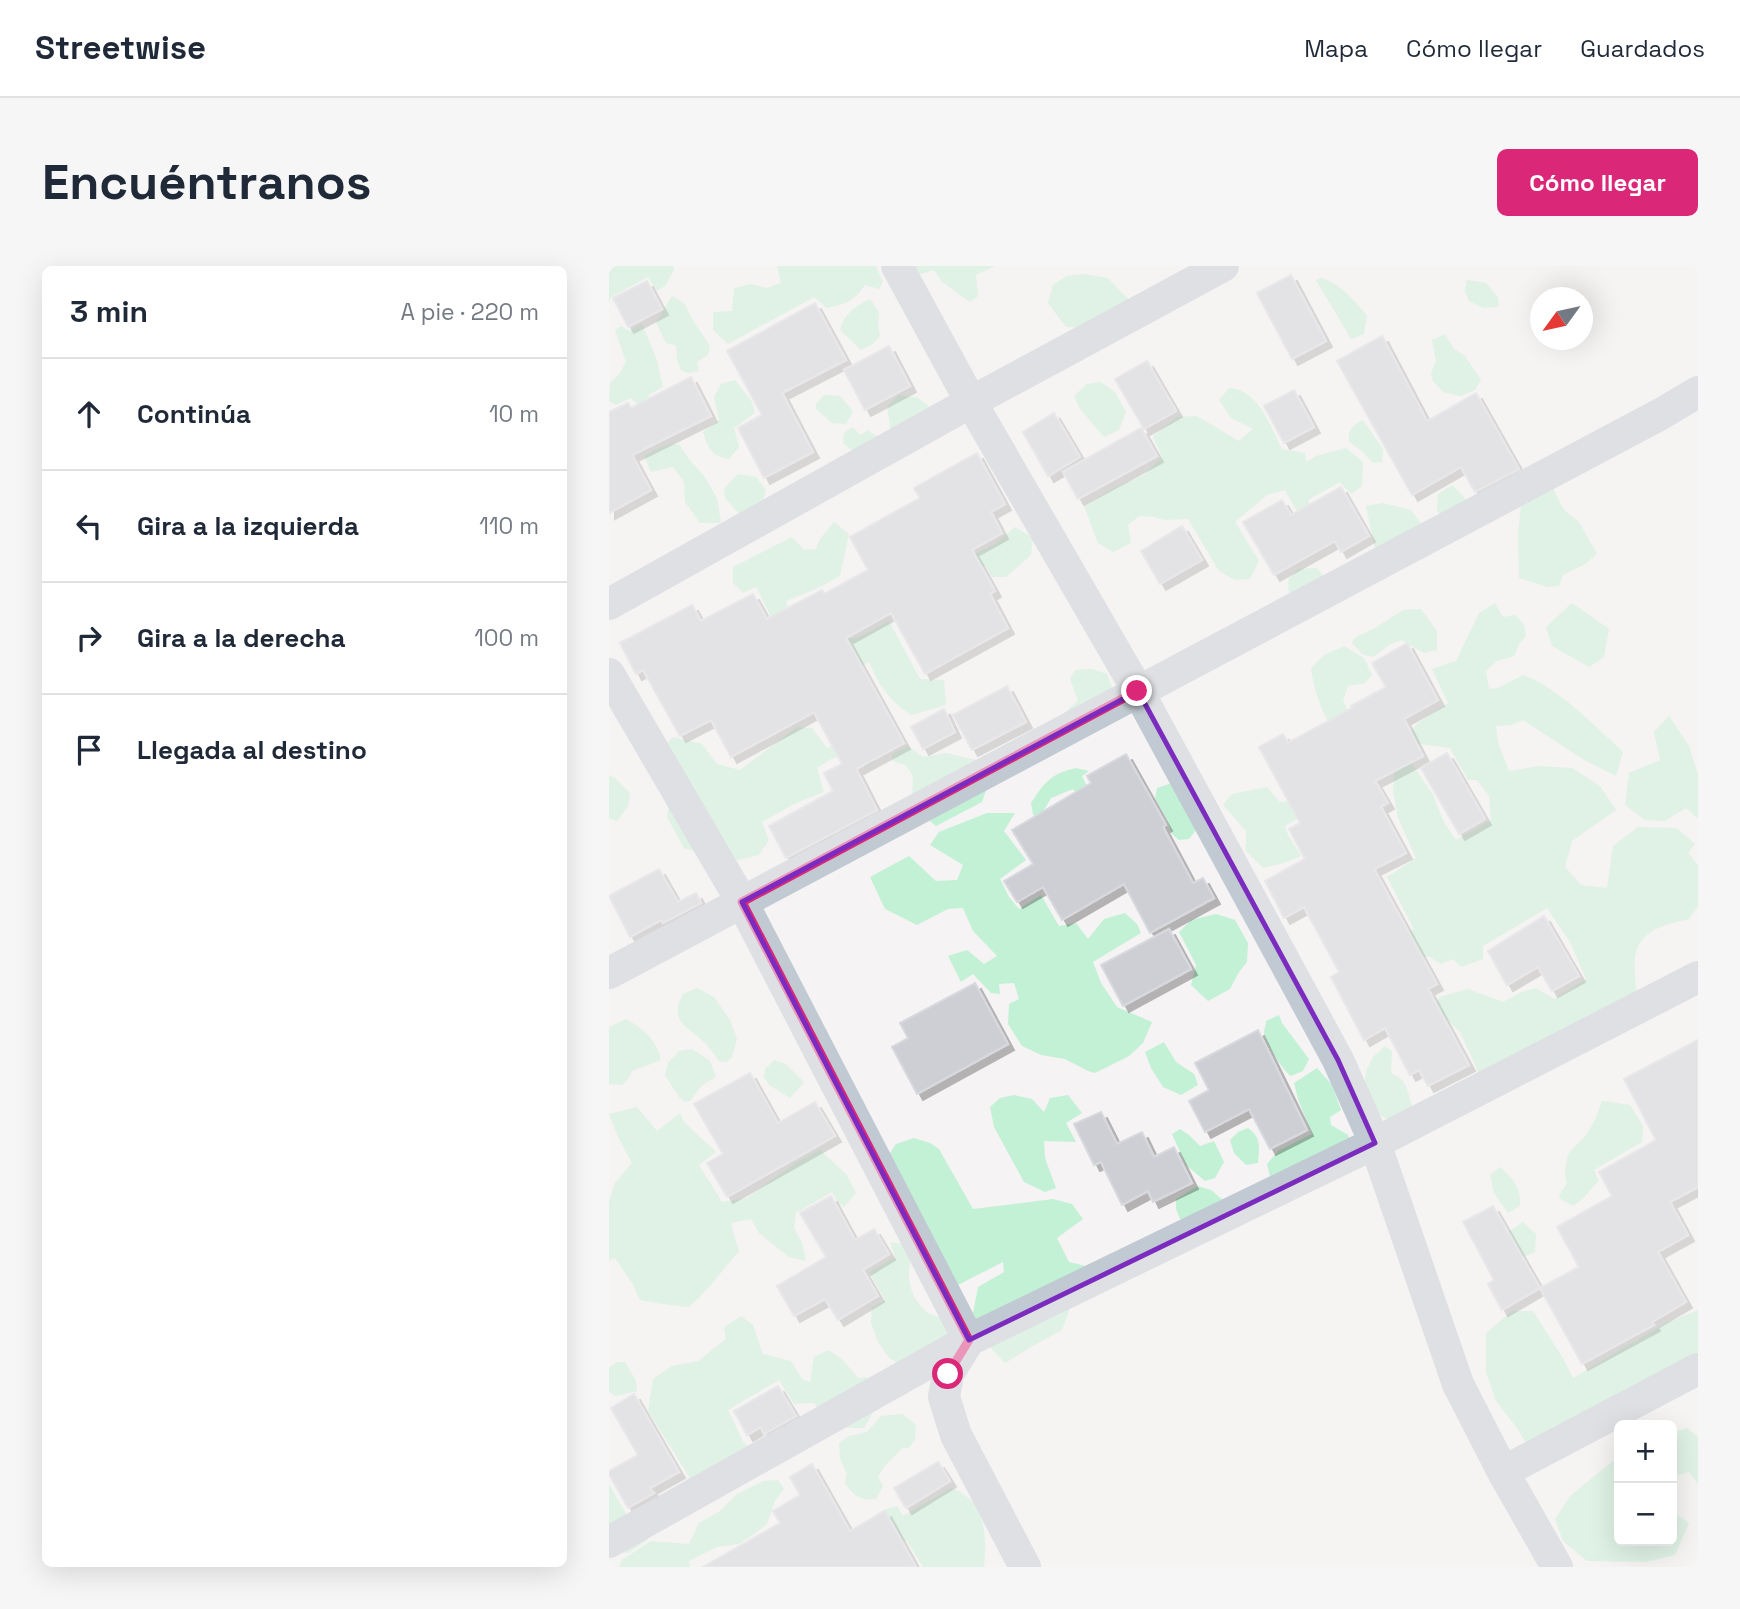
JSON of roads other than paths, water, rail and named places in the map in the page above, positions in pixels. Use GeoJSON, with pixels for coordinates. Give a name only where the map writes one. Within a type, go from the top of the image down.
{"type":"FeatureCollection","features":[{"type":"Feature","properties":{"kind":"street"},"geometry":{"type":"LineString","coordinates":[[897,266],[971,402],[1137,691],[1338,1060],[1375,1143],[1458,1384],[1503,1472],[1557,1567]]}},
{"type":"Feature","properties":{"kind":"street"},"geometry":{"type":"LineString","coordinates":[[609,604],[971,402],[1223,266]]}},
{"type":"Feature","properties":{"kind":"street"},"geometry":{"type":"LineString","coordinates":[[609,973],[1698,392]]}},
{"type":"Feature","properties":{"kind":"street"},"geometry":{"type":"LineString","coordinates":[[609,674],[742,902],[969,1340]]}},
{"type":"Feature","properties":{"kind":"street"},"geometry":{"type":"LineString","coordinates":[[609,1542],[969,1340],[1375,1143],[1698,977]]}},
{"type":"Feature","properties":{"kind":"street"},"geometry":{"type":"LineString","coordinates":[[969,1340],[948,1374],[944,1397],[956,1435],[1013,1563]]}},
{"type":"Feature","properties":{"kind":"street"},"geometry":{"type":"LineString","coordinates":[[1503,1472],[1698,1369]]}}]}
